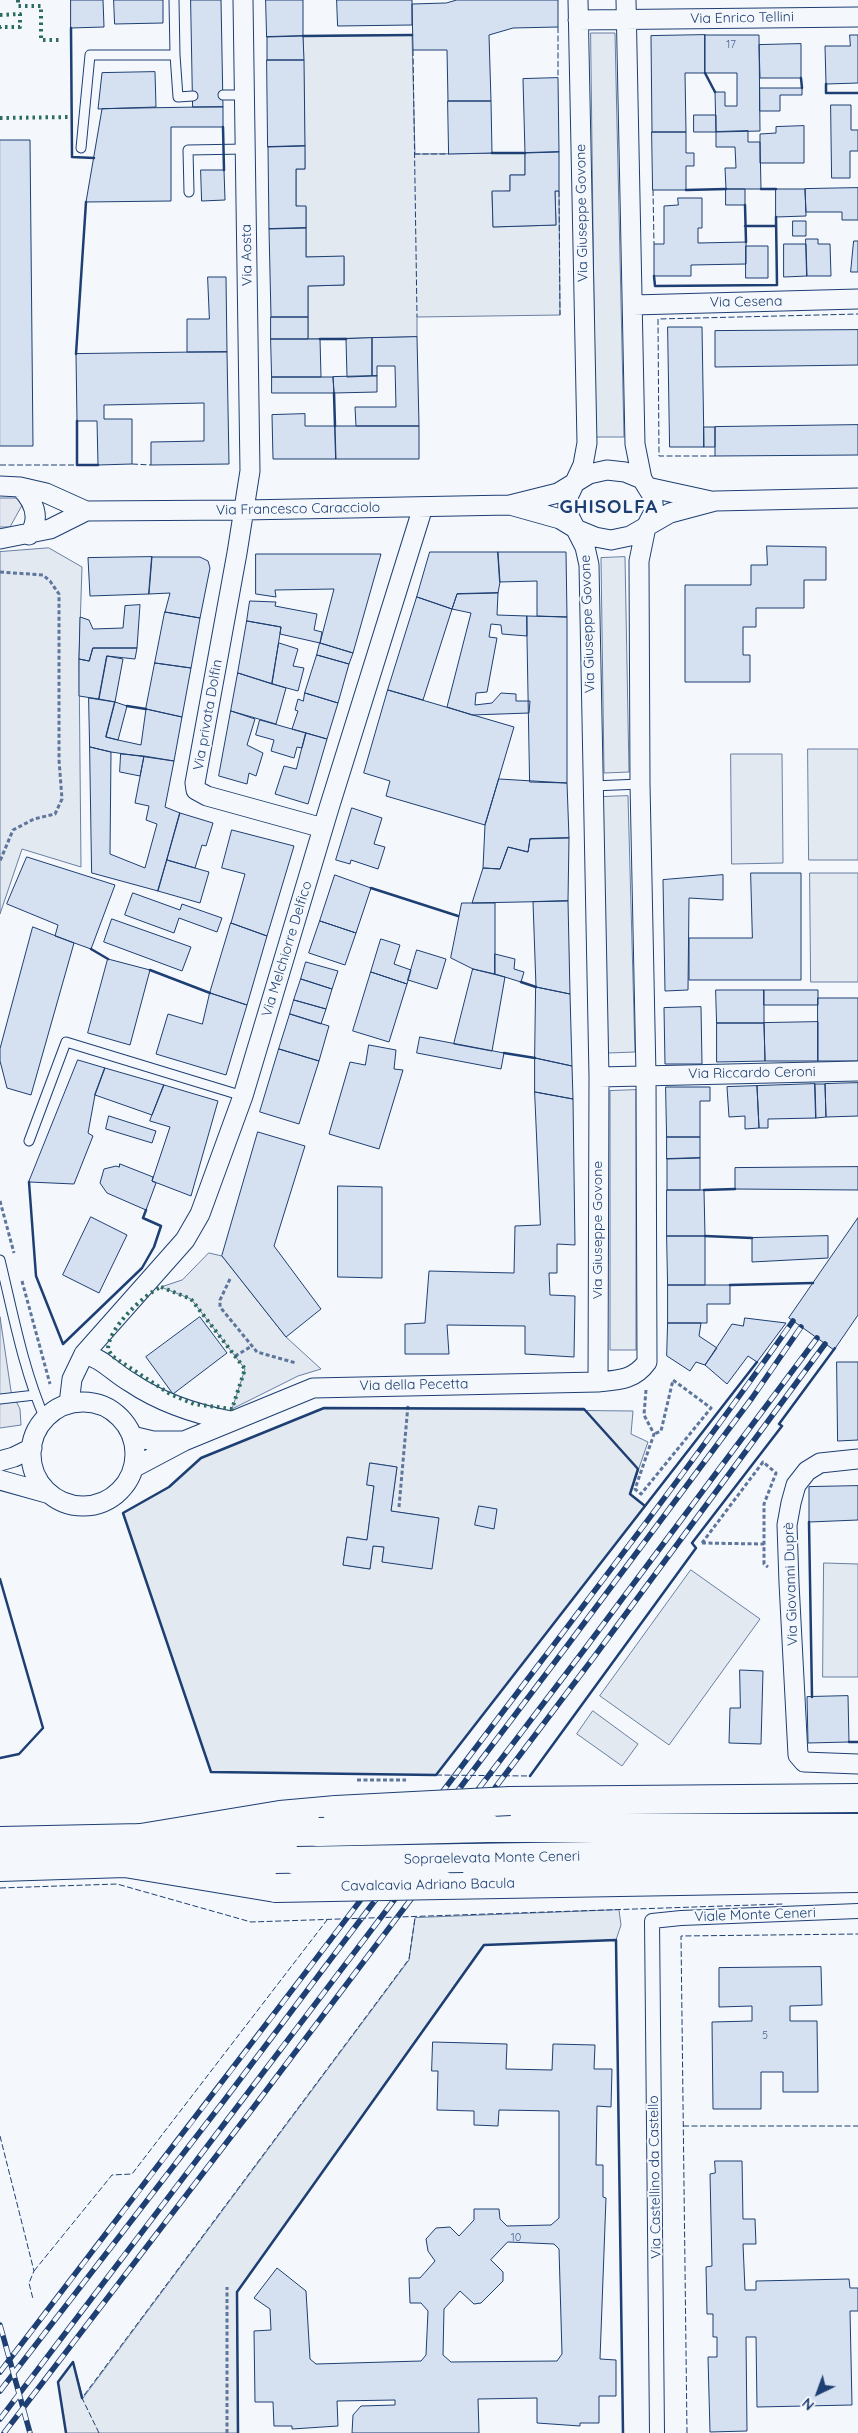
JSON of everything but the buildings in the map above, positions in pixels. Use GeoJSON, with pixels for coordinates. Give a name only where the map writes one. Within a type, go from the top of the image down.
{"type":"FeatureCollection","features":[{"type":"Feature","properties":{"kind":"main road"},"geometry":{"type":"LineString","coordinates":[[141,1838],[280,1815],[336,1810],[510,1802],[858,1798]]}},
{"type":"Feature","properties":{"kind":"main road"},"geometry":{"type":"LineString","coordinates":[[0,1841],[141,1838],[215,1840],[319,1832],[488,1828],[621,1830],[858,1828]]}},
{"type":"Feature","properties":{"kind":"main road","name":"Sopraelevata Monte Ceneri"},"geometry":{"type":"LineString","coordinates":[[125,1863],[858,1852]]}},
{"type":"Feature","properties":{"kind":"main road","name":"Cavalcavia Adriano Bacula"},"geometry":{"type":"LineString","coordinates":[[0,1867],[125,1863],[276,1888],[858,1878]]}},
{"type":"Feature","properties":{"kind":"street","name":"Via Aosta"},"geometry":{"type":"LineString","coordinates":[[243,0],[250,472],[244,510]]}},
{"type":"Feature","properties":{"kind":"street","name":"Via Giuseppe Govone"},"geometry":{"type":"LineString","coordinates":[[578,0],[587,443],[583,465],[568,497],[568,514],[586,547],[588,565],[599,1077],[598,1382]]}},
{"type":"Feature","properties":{"kind":"street"},"geometry":{"type":"LineString","coordinates":[[626,0],[635,444],[645,483],[652,495],[654,512],[646,527],[640,561],[640,784],[646,1075],[647,1362]]}},
{"type":"Feature","properties":{"kind":"street","name":"Via Enrico Tellini"},"geometry":{"type":"LineString","coordinates":[[578,20],[858,16]]}},
{"type":"Feature","properties":{"kind":"street","name":"Via Cesena"},"geometry":{"type":"LineString","coordinates":[[633,305],[858,299]]}},
{"type":"Feature","properties":{"kind":"street"},"geometry":{"type":"LineString","coordinates":[[573,483],[589,474],[606,470],[625,472],[645,483],[714,501]]}},
{"type":"Feature","properties":{"kind":"street","name":"Via Francesco Caracciolo"},"geometry":{"type":"LineString","coordinates":[[0,486],[20,487],[46,493],[86,511],[510,505],[558,493],[573,483]]}},
{"type":"Feature","properties":{"kind":"street"},"geometry":{"type":"LineString","coordinates":[[20,487],[31,500],[36,511],[35,521],[29,534]]}},
{"type":"Feature","properties":{"kind":"street"},"geometry":{"type":"LineString","coordinates":[[578,530],[595,537],[611,540],[630,536],[670,513],[714,501],[858,498]]}},
{"type":"Feature","properties":{"kind":"street","name":"Via Francesco Caracciolo"},"geometry":{"type":"LineString","coordinates":[[510,505],[560,519],[578,530]]}},
{"type":"Feature","properties":{"kind":"street","name":"Via Melchiorre Delfico"},"geometry":{"type":"LineString","coordinates":[[69,1404],[72,1379],[84,1354],[185,1240],[200,1214],[243,1096],[323,828],[423,507]]}},
{"type":"Feature","properties":{"kind":"street","name":"Via privata Dolfin"},"geometry":{"type":"LineString","coordinates":[[244,510],[196,778],[196,790],[207,796],[323,828]]}},
{"type":"Feature","properties":{"kind":"street","name":"Via Francesco Caracciolo"},"geometry":{"type":"LineString","coordinates":[[0,539],[50,529],[86,511]]}},
{"type":"Feature","properties":{"kind":"street","name":"Via Riccardo Ceroni"},"geometry":{"type":"LineString","coordinates":[[646,1075],[858,1071]]}},
{"type":"Feature","properties":{"kind":"street"},"geometry":{"type":"LineString","coordinates":[[599,1077],[646,1075]]}},
{"type":"Feature","properties":{"kind":"street"},"geometry":{"type":"LineString","coordinates":[[84,1354],[92,1356],[129,1382],[174,1406],[202,1416],[231,1422]]}},
{"type":"Feature","properties":{"kind":"street","name":"Via della Pecetta"},"geometry":{"type":"LineString","coordinates":[[133,1468],[184,1441],[295,1394],[314,1388],[331,1386],[625,1380],[640,1371],[647,1362]]}},
{"type":"Feature","properties":{"kind":"street"},"geometry":{"type":"LineString","coordinates":[[0,1480],[50,1494],[73,1505],[99,1503],[121,1490],[133,1468],[135,1448],[132,1436],[122,1419],[106,1408],[88,1402],[69,1404],[57,1409],[45,1419],[37,1429],[32,1448],[32,1461],[35,1473],[50,1494]]}},
{"type":"Feature","properties":{"kind":"street","name":"Via della Pecetta"},"geometry":{"type":"LineString","coordinates":[[132,1436],[153,1440],[184,1441]]}},
{"type":"Feature","properties":{"kind":"street"},"geometry":{"type":"LineString","coordinates":[[0,1461],[14,1457],[32,1448]]}},
{"type":"Feature","properties":{"kind":"street","name":"Via Giovanni Duprè"},"geometry":{"type":"LineString","coordinates":[[858,1460],[820,1463],[807,1471],[796,1485],[787,1525],[798,1755],[804,1762],[813,1764],[858,1764]]}},
{"type":"Feature","properties":{"kind":"street","name":"Viale Monte Ceneri"},"geometry":{"type":"LineString","coordinates":[[652,1921],[681,1918],[858,1911]]}},
{"type":"Feature","properties":{"kind":"street","name":"Via Castellino da Castello"},"geometry":{"type":"LineString","coordinates":[[652,1921],[657,2433]]}},
{"type":"Feature","properties":{"kind":"lane"},"geometry":{"type":"LineString","coordinates":[[174,0],[178,97],[193,96]]}},
{"type":"Feature","properties":{"kind":"lane"},"geometry":{"type":"LineString","coordinates":[[82,148],[90,55],[175,56]]}},
{"type":"Feature","properties":{"kind":"lane"},"geometry":{"type":"LineString","coordinates":[[223,95],[244,95]]}},
{"type":"Feature","properties":{"kind":"lane"},"geometry":{"type":"LineString","coordinates":[[188,192],[188,150],[245,149]]}},
{"type":"Feature","properties":{"kind":"lane"},"geometry":{"type":"LineString","coordinates":[[593,786],[640,784]]}},
{"type":"Feature","properties":{"kind":"lane"},"geometry":{"type":"LineString","coordinates":[[30,1141],[66,1042],[243,1096]]}},
{"type":"Feature","properties":{"kind":"lane"},"geometry":{"type":"LineString","coordinates":[[0,1260],[25,1362],[45,1419]]}},
{"type":"Feature","properties":{"kind":"lane"},"geometry":{"type":"LineString","coordinates":[[0,1399],[35,1395]]}},
{"type":"Feature","properties":{"kind":"path"},"geometry":{"type":"LineString","coordinates":[[0,572],[43,575],[59,594],[59,760],[62,799],[55,814],[34,819],[13,830],[0,861]]}},
{"type":"Feature","properties":{"kind":"path"},"geometry":{"type":"LineString","coordinates":[[0,1201],[16,1258]]}},
{"type":"Feature","properties":{"kind":"path"},"geometry":{"type":"LineString","coordinates":[[21,1278],[50,1383]]}},
{"type":"Feature","properties":{"kind":"path"},"geometry":{"type":"LineString","coordinates":[[230,1279],[220,1300],[220,1308],[252,1346],[263,1356],[296,1362]]}},
{"type":"Feature","properties":{"kind":"path"},"geometry":{"type":"LineString","coordinates":[[235,1356],[252,1346]]}},
{"type":"Feature","properties":{"kind":"path"},"geometry":{"type":"LineString","coordinates":[[647,1362],[644,1414],[654,1434],[635,1489],[641,1494],[711,1408],[673,1380],[661,1431],[654,1434]]}},
{"type":"Feature","properties":{"kind":"path"},"geometry":{"type":"LineString","coordinates":[[399,1507],[409,1402]]}},
{"type":"Feature","properties":{"kind":"path"},"geometry":{"type":"LineString","coordinates":[[763,1462],[776,1473],[764,1504],[764,1544],[702,1543],[763,1462]]}},
{"type":"Feature","properties":{"kind":"path"},"geometry":{"type":"LineString","coordinates":[[227,2287],[227,2433]]}},
{"type":"Feature","properties":{"kind":"shaded area"},"geometry":{"type":"Polygon","coordinates":[[[591,33],[615,33],[624,437],[596,437],[591,33]]]}},
{"type":"Feature","properties":{"kind":"shaded area"},"geometry":{"type":"Polygon","coordinates":[[[412,35],[415,154],[525,153],[525,175],[510,175],[510,191],[492,192],[493,227],[556,225],[555,191],[559,191],[560,315],[417,317],[417,337],[308,339],[308,286],[344,285],[344,257],[306,257],[306,207],[296,206],[296,169],[305,169],[303,36],[412,35]]]}},
{"type":"Feature","properties":{"kind":"shaded area"},"geometry":{"type":"Polygon","coordinates":[[[0,498],[26,498],[10,527],[0,527],[0,498]]]}},
{"type":"Feature","properties":{"kind":"shaded area"},"geometry":{"type":"Polygon","coordinates":[[[49,548],[82,567],[79,659],[81,867],[22,849],[0,914],[0,552],[49,548]]]}},
{"type":"Feature","properties":{"kind":"shaded area"},"geometry":{"type":"Polygon","coordinates":[[[625,557],[629,772],[604,773],[601,558],[625,557]]]}},
{"type":"Feature","properties":{"kind":"shaded area"},"geometry":{"type":"Polygon","coordinates":[[[808,749],[858,749],[858,860],[809,860],[808,749]]]}},
{"type":"Feature","properties":{"kind":"shaded area"},"geometry":{"type":"Polygon","coordinates":[[[731,754],[782,754],[783,863],[732,864],[731,754]]]}},
{"type":"Feature","properties":{"kind":"shaded area"},"geometry":{"type":"Polygon","coordinates":[[[628,796],[635,1052],[608,1053],[602,797],[628,796]]]}},
{"type":"Feature","properties":{"kind":"shaded area"},"geometry":{"type":"Polygon","coordinates":[[[810,873],[858,873],[858,982],[811,982],[810,873]]]}},
{"type":"Feature","properties":{"kind":"shaded area"},"geometry":{"type":"Polygon","coordinates":[[[636,1090],[636,1350],[610,1350],[610,1091],[636,1090]]]}},
{"type":"Feature","properties":{"kind":"shaded area"},"geometry":{"type":"Polygon","coordinates":[[[209,1253],[222,1256],[286,1337],[321,1369],[298,1376],[232,1409],[245,1369],[191,1299],[161,1287],[182,1280],[209,1253]]]}},
{"type":"Feature","properties":{"kind":"shaded area"},"geometry":{"type":"Polygon","coordinates":[[[0,1317],[11,1391],[20,1409],[21,1425],[0,1428],[0,1317]]]}},
{"type":"Feature","properties":{"kind":"shaded area"},"geometry":{"type":"Polygon","coordinates":[[[324,1408],[633,1411],[631,1434],[648,1442],[630,1494],[645,1506],[436,1775],[211,1772],[123,1513],[169,1487],[201,1458],[324,1408]],[[371,1463],[368,1485],[374,1486],[367,1540],[347,1537],[343,1565],[370,1569],[373,1546],[384,1547],[382,1562],[439,1518],[391,1511],[397,1467],[371,1463]]]}},
{"type":"Feature","properties":{"kind":"shaded area"},"geometry":{"type":"Polygon","coordinates":[[[824,1563],[858,1564],[858,1677],[823,1677],[824,1563]]]}},
{"type":"Feature","properties":{"kind":"shaded area"},"geometry":{"type":"Polygon","coordinates":[[[691,1570],[760,1619],[669,1745],[600,1696],[691,1570]]]}},
{"type":"Feature","properties":{"kind":"shaded area"},"geometry":{"type":"Polygon","coordinates":[[[593,1711],[638,1744],[622,1766],[577,1734],[593,1711]]]}},
{"type":"Feature","properties":{"kind":"shaded area"},"geometry":{"type":"Polygon","coordinates":[[[619,1910],[621,1925],[616,1940],[483,1945],[237,2292],[238,2433],[66,2433],[58,2382],[73,2362],[83,2398],[409,1960],[415,1918],[619,1910]]]}},
{"type":"Feature","properties":{"kind":"railway"},"geometry":{"type":"LineString","coordinates":[[0,2372],[614,1565],[793,1321]]}},
{"type":"Feature","properties":{"kind":"railway"},"geometry":{"type":"LineString","coordinates":[[0,2391],[223,2102],[570,1642],[752,1398],[801,1327]]}},
{"type":"Feature","properties":{"kind":"railway"},"geometry":{"type":"LineString","coordinates":[[0,2419],[584,1650],[817,1338]]}},
{"type":"Feature","properties":{"kind":"railway"},"geometry":{"type":"LineString","coordinates":[[4,2433],[253,2108],[594,1657],[825,1344]]}},
{"type":"Feature","properties":{"kind":"railway"},"geometry":{"type":"LineString","coordinates":[[0,2325],[30,2433]]}},
{"type":"Feature","properties":{"kind":"hedge"},"geometry":{"type":"LineString","coordinates":[[18,0],[18,6],[41,6],[41,40],[62,40]]}},
{"type":"Feature","properties":{"kind":"hedge"},"geometry":{"type":"LineString","coordinates":[[0,15],[20,14],[20,27],[0,27],[0,31]]}},
{"type":"Feature","properties":{"kind":"hedge"},"geometry":{"type":"LineString","coordinates":[[0,118],[72,117]]}},
{"type":"Feature","properties":{"kind":"hedge"},"geometry":{"type":"LineString","coordinates":[[161,1287],[191,1299],[245,1369],[232,1409],[194,1404],[170,1394],[112,1356],[108,1349],[114,1332],[120,1323],[145,1297],[161,1287]]}},
{"type":"Feature","properties":{"kind":"fence"},"geometry":{"type":"LineString","coordinates":[[558,27],[558,78]]}},
{"type":"Feature","properties":{"kind":"fence"},"geometry":{"type":"LineString","coordinates":[[413,50],[417,317]]}},
{"type":"Feature","properties":{"kind":"fence"},"geometry":{"type":"LineString","coordinates":[[414,154],[449,154]]}},
{"type":"Feature","properties":{"kind":"fence"},"geometry":{"type":"LineString","coordinates":[[653,190],[654,244]]}},
{"type":"Feature","properties":{"kind":"fence"},"geometry":{"type":"LineString","coordinates":[[559,191],[560,315]]}},
{"type":"Feature","properties":{"kind":"fence"},"geometry":{"type":"LineString","coordinates":[[715,456],[659,456],[658,319],[858,314]]}},
{"type":"Feature","properties":{"kind":"fence"},"geometry":{"type":"LineString","coordinates":[[132,464],[151,465]]}},
{"type":"Feature","properties":{"kind":"fence"},"geometry":{"type":"LineString","coordinates":[[0,465],[77,465]]}},
{"type":"Feature","properties":{"kind":"fence"},"geometry":{"type":"LineString","coordinates":[[436,1775],[530,1776]]}},
{"type":"Feature","properties":{"kind":"fence"},"geometry":{"type":"LineString","coordinates":[[0,1888],[117,1884],[251,1922],[783,1904]]}},
{"type":"Feature","properties":{"kind":"fence"},"geometry":{"type":"LineString","coordinates":[[99,2433],[82,2398],[409,1959],[415,1918]]}},
{"type":"Feature","properties":{"kind":"fence"},"geometry":{"type":"LineString","coordinates":[[34,2271],[112,2175],[132,2174],[327,1920]]}},
{"type":"Feature","properties":{"kind":"fence"},"geometry":{"type":"LineString","coordinates":[[687,2433],[681,1936],[858,1934]]}},
{"type":"Feature","properties":{"kind":"fence"},"geometry":{"type":"LineString","coordinates":[[238,2433],[237,2292],[484,1945],[616,1940],[623,2433]]}},
{"type":"Feature","properties":{"kind":"fence"},"geometry":{"type":"LineString","coordinates":[[683,2126],[858,2126]]}},
{"type":"Feature","properties":{"kind":"fence"},"geometry":{"type":"LineString","coordinates":[[0,2136],[34,2271],[29,2283],[33,2299]]}},
{"type":"Feature","properties":{"kind":"wall"},"geometry":{"type":"LineString","coordinates":[[71,28],[72,157],[94,158]]}},
{"type":"Feature","properties":{"kind":"wall"},"geometry":{"type":"LineString","coordinates":[[303,36],[412,35]]}},
{"type":"Feature","properties":{"kind":"wall"},"geometry":{"type":"LineString","coordinates":[[705,73],[715,92]]}},
{"type":"Feature","properties":{"kind":"wall"},"geometry":{"type":"LineString","coordinates":[[801,78],[802,88]]}},
{"type":"Feature","properties":{"kind":"wall"},"geometry":{"type":"LineString","coordinates":[[826,84],[826,93],[858,93]]}},
{"type":"Feature","properties":{"kind":"wall"},"geometry":{"type":"LineString","coordinates":[[223,127],[224,170]]}},
{"type":"Feature","properties":{"kind":"wall"},"geometry":{"type":"LineString","coordinates":[[492,153],[525,153]]}},
{"type":"Feature","properties":{"kind":"wall"},"geometry":{"type":"LineString","coordinates":[[686,190],[726,189]]}},
{"type":"Feature","properties":{"kind":"wall"},"geometry":{"type":"LineString","coordinates":[[761,189],[776,189]]}},
{"type":"Feature","properties":{"kind":"wall"},"geometry":{"type":"LineString","coordinates":[[76,354],[86,202]]}},
{"type":"Feature","properties":{"kind":"wall"},"geometry":{"type":"LineString","coordinates":[[745,205],[746,242]]}},
{"type":"Feature","properties":{"kind":"wall"},"geometry":{"type":"LineString","coordinates":[[654,276],[655,286],[777,285],[776,217]]}},
{"type":"Feature","properties":{"kind":"wall"},"geometry":{"type":"LineString","coordinates":[[745,226],[776,226]]}},
{"type":"Feature","properties":{"kind":"wall"},"geometry":{"type":"LineString","coordinates":[[320,339],[346,339]]}},
{"type":"Feature","properties":{"kind":"wall"},"geometry":{"type":"LineString","coordinates":[[334,393],[335,426]]}},
{"type":"Feature","properties":{"kind":"wall"},"geometry":{"type":"LineString","coordinates":[[77,421],[77,465],[98,465]]}},
{"type":"Feature","properties":{"kind":"wall"},"geometry":{"type":"LineString","coordinates":[[127,706],[146,709]]}},
{"type":"Feature","properties":{"kind":"wall"},"geometry":{"type":"LineString","coordinates":[[371,888],[458,916]]}},
{"type":"Feature","properties":{"kind":"wall"},"geometry":{"type":"LineString","coordinates":[[91,949],[108,959]]}},
{"type":"Feature","properties":{"kind":"wall"},"geometry":{"type":"LineString","coordinates":[[150,970],[210,993]]}},
{"type":"Feature","properties":{"kind":"wall"},"geometry":{"type":"LineString","coordinates":[[521,982],[536,987]]}},
{"type":"Feature","properties":{"kind":"wall"},"geometry":{"type":"LineString","coordinates":[[504,1053],[535,1058]]}},
{"type":"Feature","properties":{"kind":"wall"},"geometry":{"type":"LineString","coordinates":[[29,1182],[36,1276],[63,1344],[142,1268],[154,1247],[161,1226],[143,1218],[146,1210]]}},
{"type":"Feature","properties":{"kind":"wall"},"geometry":{"type":"LineString","coordinates":[[704,1190],[735,1189]]}},
{"type":"Feature","properties":{"kind":"wall"},"geometry":{"type":"LineString","coordinates":[[705,1236],[752,1238]]}},
{"type":"Feature","properties":{"kind":"wall"},"geometry":{"type":"LineString","coordinates":[[730,1285],[813,1283]]}},
{"type":"Feature","properties":{"kind":"wall"},"geometry":{"type":"LineString","coordinates":[[530,1776],[696,1548],[692,1543],[782,1426],[779,1424],[835,1348]]}},
{"type":"Feature","properties":{"kind":"wall"},"geometry":{"type":"LineString","coordinates":[[645,1506],[757,1362]]}},
{"type":"Feature","properties":{"kind":"wall"},"geometry":{"type":"LineString","coordinates":[[324,1408],[584,1409],[638,1469],[630,1494],[645,1506],[436,1775],[211,1772],[123,1513],[169,1487],[201,1458],[324,1408]]}},
{"type":"Feature","properties":{"kind":"wall"},"geometry":{"type":"LineString","coordinates":[[809,1522],[812,1697]]}},
{"type":"Feature","properties":{"kind":"wall"},"geometry":{"type":"LineString","coordinates":[[0,1579],[43,1728],[19,1754],[0,1758]]}},
{"type":"Feature","properties":{"kind":"wall"},"geometry":{"type":"LineString","coordinates":[[849,1742],[858,1742]]}},
{"type":"Feature","properties":{"kind":"wall"},"geometry":{"type":"LineString","coordinates":[[238,2433],[237,2292],[484,1945],[616,1940],[623,2433]]}},
{"type":"Feature","properties":{"kind":"wall"},"geometry":{"type":"LineString","coordinates":[[66,2433],[58,2382],[73,2362],[82,2398]]}},
{"type":"Feature","properties":{"kind":"district","name":"GHISOLFA"},"geometry":{"type":"Point","coordinates":[609,507]}}]}
